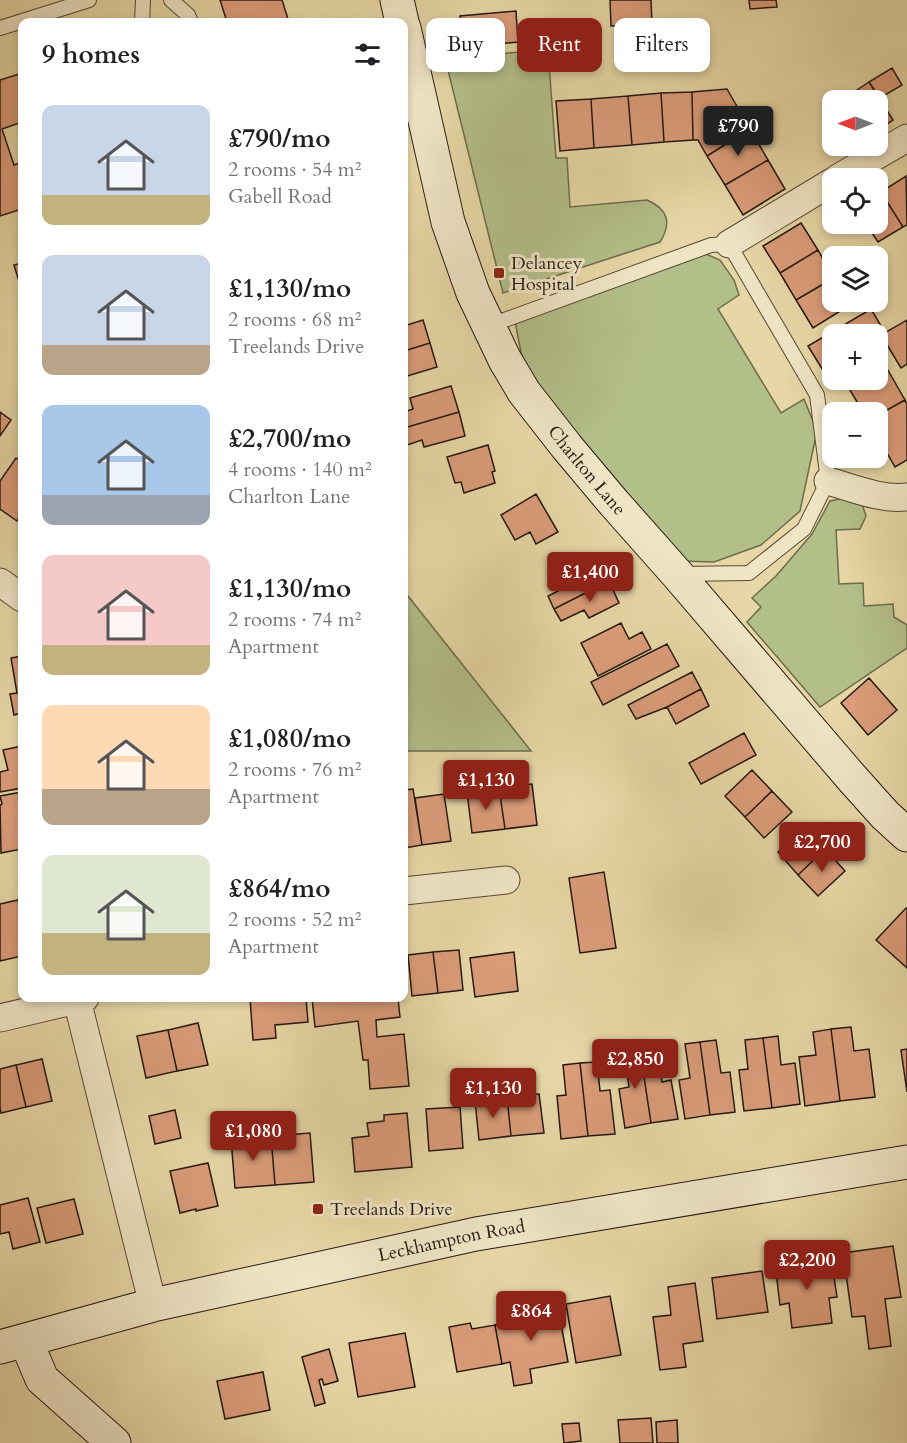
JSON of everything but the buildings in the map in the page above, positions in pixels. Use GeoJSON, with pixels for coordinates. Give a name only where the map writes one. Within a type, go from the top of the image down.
{"type":"FeatureCollection","features":[{"type":"Feature","properties":{"kind":"street"},"geometry":{"type":"LineString","coordinates":[[397,0],[401,18]]}},
{"type":"Feature","properties":{"kind":"street","name":"Charlton Lane"},"geometry":{"type":"LineString","coordinates":[[408,46],[448,222],[473,293],[505,360],[531,401],[567,447],[851,777],[885,815],[907,835]]}},
{"type":"Feature","properties":{"kind":"street"},"geometry":{"type":"LineString","coordinates":[[855,168],[907,138]]}},
{"type":"Feature","properties":{"kind":"street"},"geometry":{"type":"LineString","coordinates":[[729,244],[822,188]]}},
{"type":"Feature","properties":{"kind":"street"},"geometry":{"type":"LineString","coordinates":[[828,481],[882,495],[907,497]]}},
{"type":"Feature","properties":{"kind":"street"},"geometry":{"type":"LineString","coordinates":[[408,891],[506,880]]}},
{"type":"Feature","properties":{"kind":"street"},"geometry":{"type":"LineString","coordinates":[[0,1018],[68,1002]]}},
{"type":"Feature","properties":{"kind":"street"},"geometry":{"type":"LineString","coordinates":[[82,1002],[153,1305]]}},
{"type":"Feature","properties":{"kind":"street","name":"Leckhampton Road"},"geometry":{"type":"LineString","coordinates":[[13,1344],[153,1305],[476,1234],[907,1162]]}},
{"type":"Feature","properties":{"kind":"street"},"geometry":{"type":"LineString","coordinates":[[13,1344],[42,1378],[114,1443]]}},
{"type":"Feature","properties":{"kind":"lane"},"geometry":{"type":"LineString","coordinates":[[32,18],[89,0]]}},
{"type":"Feature","properties":{"kind":"lane"},"geometry":{"type":"LineString","coordinates":[[142,18],[143,0]]}},
{"type":"Feature","properties":{"kind":"lane"},"geometry":{"type":"LineString","coordinates":[[171,0],[189,18]]}},
{"type":"Feature","properties":{"kind":"lane"},"geometry":{"type":"LineString","coordinates":[[0,28],[18,22]]}},
{"type":"Feature","properties":{"kind":"lane"},"geometry":{"type":"LineString","coordinates":[[488,326],[711,245],[729,244],[817,395],[828,481],[804,529],[749,573],[677,574]]}},
{"type":"Feature","properties":{"kind":"green space"},"geometry":{"type":"Polygon","coordinates":[[[517,52],[517,72],[550,72],[556,158],[567,158],[570,207],[647,200],[660,208],[666,217],[666,229],[660,242],[503,293],[448,72],[505,72],[505,53],[517,52]]]}},
{"type":"Feature","properties":{"kind":"green space"},"geometry":{"type":"Polygon","coordinates":[[[706,254],[720,260],[734,280],[739,295],[718,309],[781,413],[804,399],[817,431],[800,511],[761,545],[714,562],[679,561],[527,382],[515,322],[706,254]]]}},
{"type":"Feature","properties":{"kind":"green space"},"geometry":{"type":"Polygon","coordinates":[[[859,495],[866,516],[860,529],[836,530],[839,584],[863,583],[864,606],[893,604],[894,617],[907,625],[907,648],[820,707],[747,622],[761,607],[752,598],[776,576],[812,534],[830,501],[859,495]]]}},
{"type":"Feature","properties":{"kind":"green space"},"geometry":{"type":"Polygon","coordinates":[[[408,596],[531,751],[408,751],[408,596]]]}},
{"type":"Feature","properties":{"kind":"place","name":"Delancey Hospital"},"geometry":{"type":"Point","coordinates":[499,273]}},
{"type":"Feature","properties":{"kind":"place","name":"Treelands Drive"},"geometry":{"type":"Point","coordinates":[318,1209]}}]}
